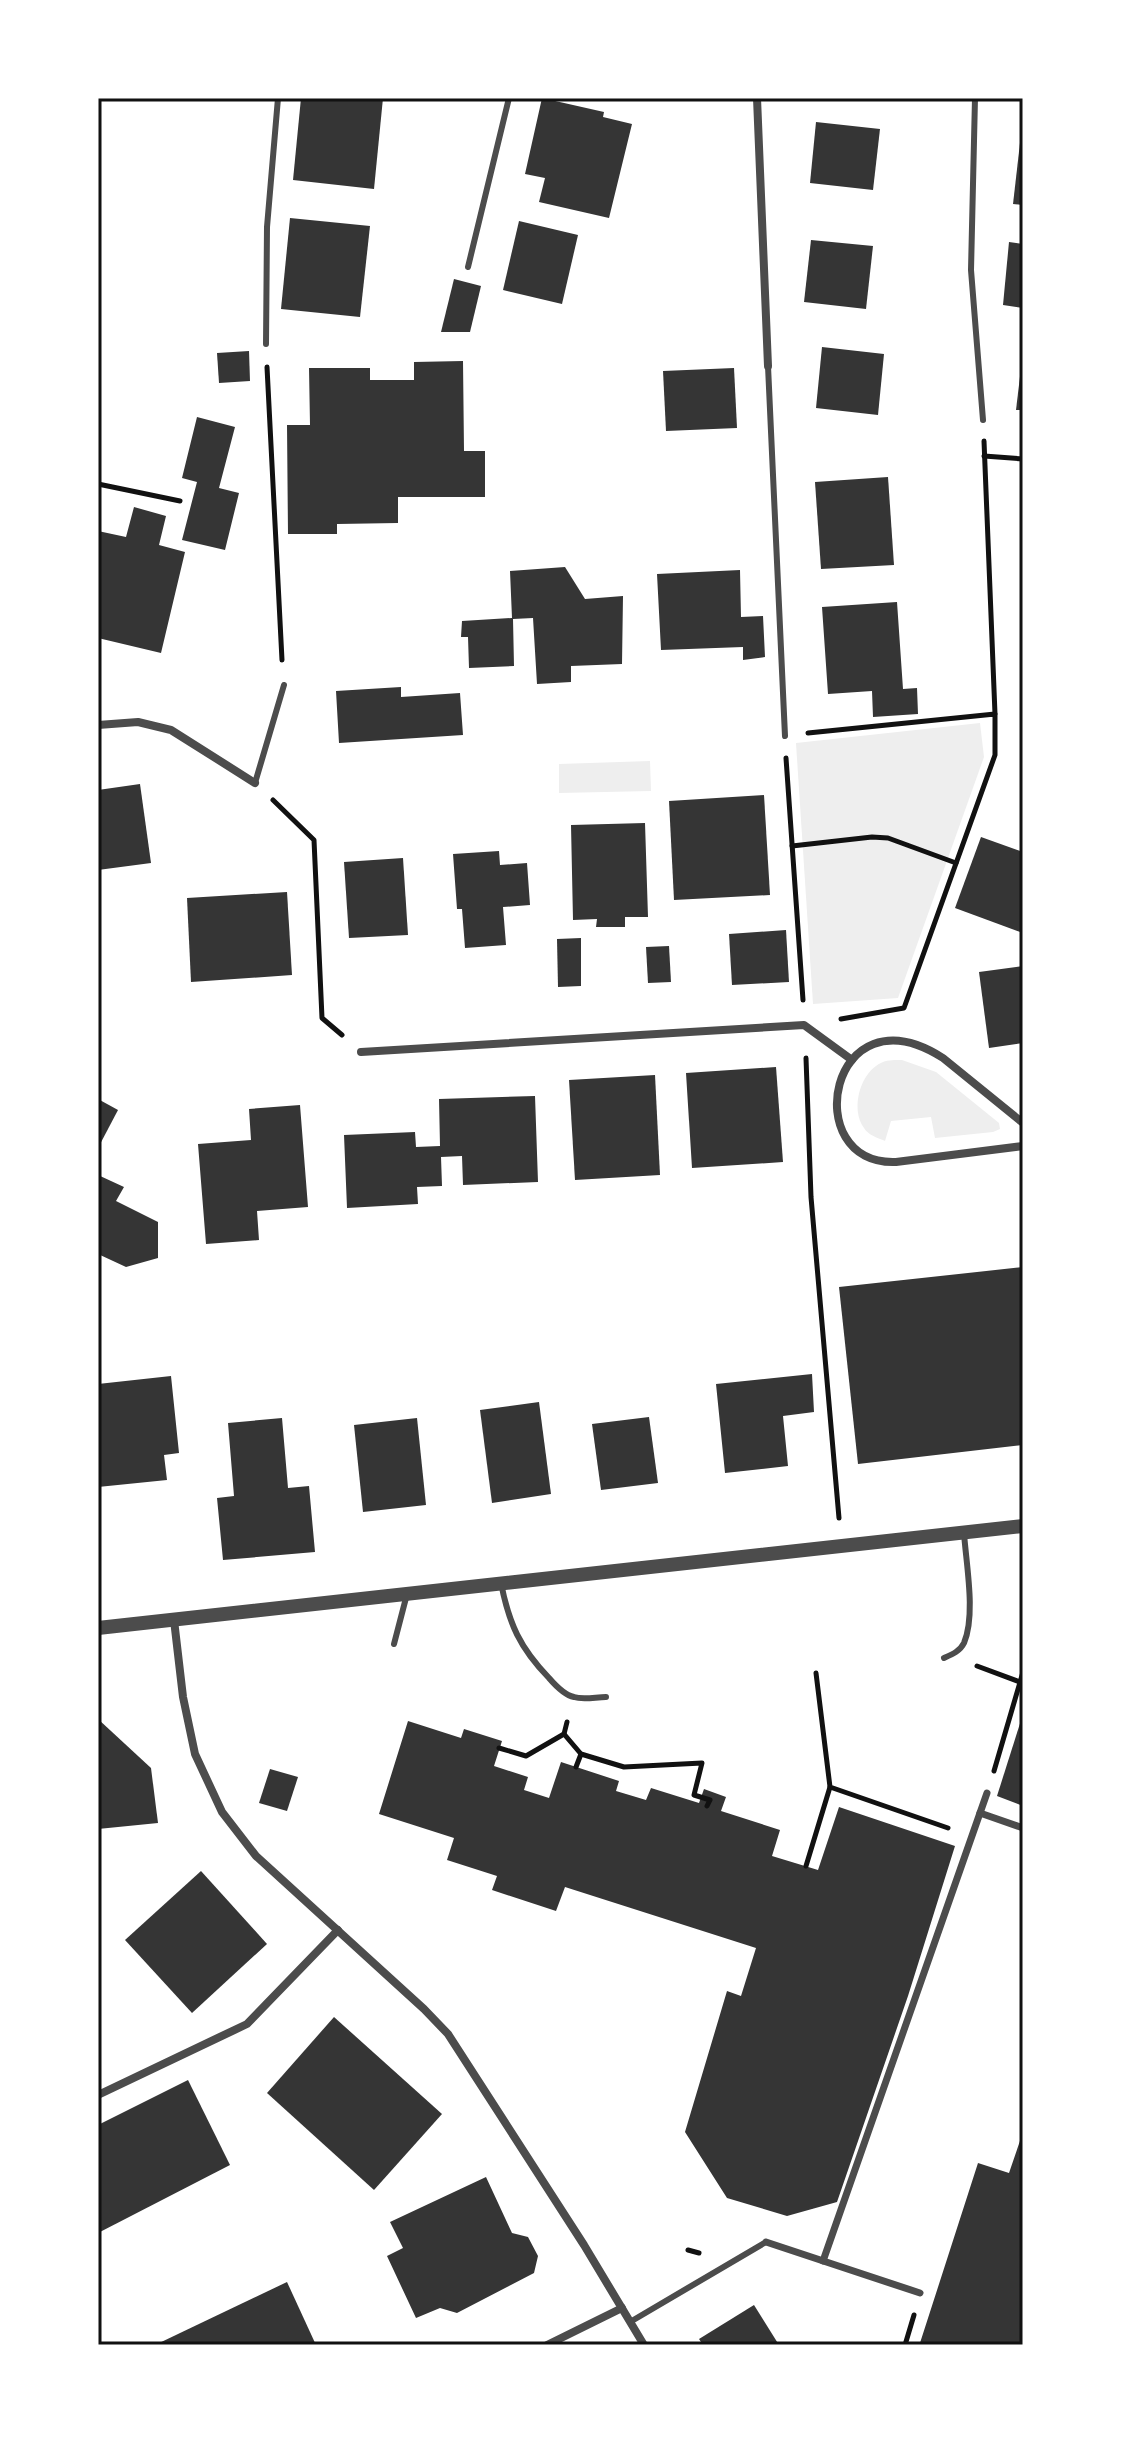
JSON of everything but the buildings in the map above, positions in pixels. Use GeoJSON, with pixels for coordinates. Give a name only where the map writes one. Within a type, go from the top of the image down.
{"type":"FeatureCollection","features":[{"type":"Feature","properties":{"kind":"street"},"geometry":{"type":"LineString","coordinates":[[757,98],[768,366]]}},
{"type":"Feature","properties":{"kind":"street"},"geometry":{"type":"LineString","coordinates":[[98,725],[138,722],[171,730],[255,783]]}},
{"type":"Feature","properties":{"kind":"street"},"geometry":{"type":"LineString","coordinates":[[361,1052],[804,1025],[852,1060]]}},
{"type":"Feature","properties":{"kind":"street"},"geometry":{"type":"LineString","coordinates":[[1023,1123],[958,1069],[914,1043],[887,1040],[875,1043],[852,1060],[837,1087],[838,1116],[849,1141],[875,1161],[896,1162],[1023,1146]]}},
{"type":"Feature","properties":{"kind":"street"},"geometry":{"type":"LineString","coordinates":[[98,1628],[1023,1526]]}},
{"type":"Feature","properties":{"kind":"street"},"geometry":{"type":"LineString","coordinates":[[174,1620],[183,1697],[195,1754],[222,1812],[256,1856],[448,2034],[644,2345]]}},
{"type":"Feature","properties":{"kind":"street"},"geometry":{"type":"LineString","coordinates":[[823,2261],[987,1793]]}},
{"type":"Feature","properties":{"kind":"street"},"geometry":{"type":"LineString","coordinates":[[980,1813],[1023,1828]]}},
{"type":"Feature","properties":{"kind":"street"},"geometry":{"type":"LineString","coordinates":[[98,2095],[247,2024],[338,1930]]}},
{"type":"Feature","properties":{"kind":"street"},"geometry":{"type":"LineString","coordinates":[[766,2242],[920,2293]]}},
{"type":"Feature","properties":{"kind":"street"},"geometry":{"type":"LineString","coordinates":[[547,2345],[622,2308]]}},
{"type":"Feature","properties":{"kind":"lane"},"geometry":{"type":"LineString","coordinates":[[266,344],[267,227],[278,98]]}},
{"type":"Feature","properties":{"kind":"lane"},"geometry":{"type":"LineString","coordinates":[[468,267],[509,98]]}},
{"type":"Feature","properties":{"kind":"lane"},"geometry":{"type":"LineString","coordinates":[[975,98],[971,270],[983,420]]}},
{"type":"Feature","properties":{"kind":"lane"},"geometry":{"type":"LineString","coordinates":[[768,366],[785,736]]}},
{"type":"Feature","properties":{"kind":"lane"},"geometry":{"type":"LineString","coordinates":[[255,783],[284,685]]}},
{"type":"Feature","properties":{"kind":"lane"},"geometry":{"type":"LineString","coordinates":[[944,1658],[956,1653],[964,1643],[968,1623],[964,1533]]}},
{"type":"Feature","properties":{"kind":"lane"},"geometry":{"type":"LineString","coordinates":[[501,1583],[508,1617],[523,1649],[558,1688],[574,1697],[606,1697]]}},
{"type":"Feature","properties":{"kind":"lane"},"geometry":{"type":"LineString","coordinates":[[394,1644],[407,1594]]}},
{"type":"Feature","properties":{"kind":"lane"},"geometry":{"type":"LineString","coordinates":[[630,2322],[766,2242]]}},
{"type":"Feature","properties":{"kind":"path"},"geometry":{"type":"LineString","coordinates":[[266,344],[284,685]]}},
{"type":"Feature","properties":{"kind":"path"},"geometry":{"type":"LineString","coordinates":[[804,1025],[904,1008],[995,755],[983,420]]}},
{"type":"Feature","properties":{"kind":"path"},"geometry":{"type":"LineString","coordinates":[[984,456],[1023,459]]}},
{"type":"Feature","properties":{"kind":"path"},"geometry":{"type":"LineString","coordinates":[[98,484],[180,501]]}},
{"type":"Feature","properties":{"kind":"path"},"geometry":{"type":"LineString","coordinates":[[842,1547],[811,1197],[804,1025],[785,736],[995,714]]}},
{"type":"Feature","properties":{"kind":"path"},"geometry":{"type":"LineString","coordinates":[[255,783],[314,840],[322,1018],[361,1052]]}},
{"type":"Feature","properties":{"kind":"path"},"geometry":{"type":"LineString","coordinates":[[792,846],[888,838],[956,863]]}},
{"type":"Feature","properties":{"kind":"path"},"geometry":{"type":"LineString","coordinates":[[956,1653],[984,1670],[1020,1682]]}},
{"type":"Feature","properties":{"kind":"path"},"geometry":{"type":"LineString","coordinates":[[987,1793],[1023,1672]]}},
{"type":"Feature","properties":{"kind":"path"},"geometry":{"type":"LineString","coordinates":[[806,1866],[830,1787],[816,1673]]}},
{"type":"Feature","properties":{"kind":"path"},"geometry":{"type":"LineString","coordinates":[[499,1748],[526,1756],[564,1734],[574,1697]]}},
{"type":"Feature","properties":{"kind":"path"},"geometry":{"type":"LineString","coordinates":[[564,1734],[581,1754],[624,1767],[702,1763],[694,1795],[710,1800],[707,1806]]}},
{"type":"Feature","properties":{"kind":"path"},"geometry":{"type":"LineString","coordinates":[[576,1767],[581,1754]]}},
{"type":"Feature","properties":{"kind":"path"},"geometry":{"type":"LineString","coordinates":[[830,1787],[972,1836]]}},
{"type":"Feature","properties":{"kind":"shaded area"},"geometry":{"type":"Polygon","coordinates":[[[980,723],[984,757],[898,998],[813,1004],[796,743],[980,723]]]}},
{"type":"Feature","properties":{"kind":"shaded area"},"geometry":{"type":"Polygon","coordinates":[[[650,761],[651,791],[559,793],[559,764],[650,761]]]}},
{"type":"Feature","properties":{"kind":"shaded area"},"geometry":{"type":"Polygon","coordinates":[[[902,1060],[936,1072],[999,1123],[1000,1129],[935,1138],[931,1117],[891,1121],[885,1141],[871,1134],[864,1128],[858,1111],[863,1082],[868,1073],[883,1062],[902,1060]]]}}]}
